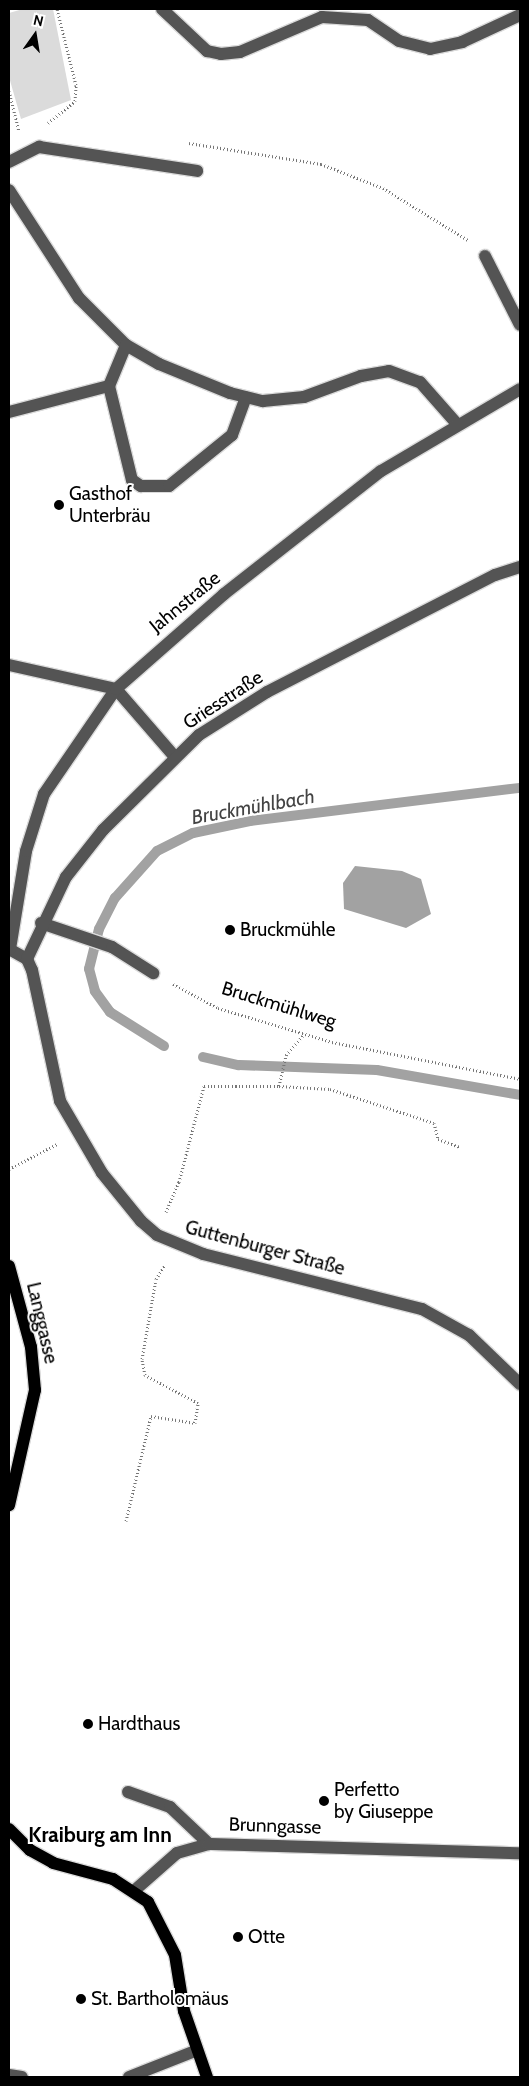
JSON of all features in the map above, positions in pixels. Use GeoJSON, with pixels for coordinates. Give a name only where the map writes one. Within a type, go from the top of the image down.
{"type":"FeatureCollection","features":[{"type":"Feature","properties":{"kind":"main road","name":"Langgasse"},"geometry":{"type":"LineString","coordinates":[[9,1266],[31,1346],[36,1390],[9,1505]]}},
{"type":"Feature","properties":{"kind":"main road"},"geometry":{"type":"LineString","coordinates":[[9,1829],[30,1850],[53,1863],[113,1879],[135,1890],[148,1902],[166,1931],[195,2051],[207,2077]]}},
{"type":"Feature","properties":{"kind":"street"},"geometry":{"type":"LineString","coordinates":[[162,9],[208,51],[221,54],[240,52],[322,17],[368,20],[399,41],[430,49],[462,42],[520,15]]}},
{"type":"Feature","properties":{"kind":"street"},"geometry":{"type":"LineString","coordinates":[[9,162],[38,147],[196,172]]}},
{"type":"Feature","properties":{"kind":"street"},"geometry":{"type":"LineString","coordinates":[[9,190],[79,298],[126,345],[167,368],[246,397],[280,401],[304,397],[361,376],[389,371],[420,382],[457,424]]}},
{"type":"Feature","properties":{"kind":"street"},"geometry":{"type":"LineString","coordinates":[[484,256],[520,324]]}},
{"type":"Feature","properties":{"kind":"street"},"geometry":{"type":"LineString","coordinates":[[126,345],[109,386],[132,480],[156,488],[169,486],[232,436],[246,397]]}},
{"type":"Feature","properties":{"kind":"street"},"geometry":{"type":"LineString","coordinates":[[9,412],[109,386]]}},
{"type":"Feature","properties":{"kind":"street","name":"Jahnstraße"},"geometry":{"type":"LineString","coordinates":[[9,949],[26,851],[44,794],[116,688],[224,594],[373,477],[457,424],[520,390]]}},
{"type":"Feature","properties":{"kind":"street","name":"Griesstraße"},"geometry":{"type":"LineString","coordinates":[[27,959],[42,923],[66,878],[103,830],[199,735],[267,692],[495,575],[520,567]]}},
{"type":"Feature","properties":{"kind":"street"},"geometry":{"type":"LineString","coordinates":[[9,665],[116,688],[175,757]]}},
{"type":"Feature","properties":{"kind":"street"},"geometry":{"type":"LineString","coordinates":[[42,923],[84,935],[112,946],[153,973]]}},
{"type":"Feature","properties":{"kind":"street"},"geometry":{"type":"LineString","coordinates":[[9,949],[27,959]]}},
{"type":"Feature","properties":{"kind":"street","name":"Guttenburger Straße"},"geometry":{"type":"LineString","coordinates":[[27,959],[60,1101],[102,1173],[157,1234],[203,1254],[422,1309],[469,1335],[520,1384]]}},
{"type":"Feature","properties":{"kind":"street"},"geometry":{"type":"LineString","coordinates":[[128,1792],[170,1807],[209,1844]]}},
{"type":"Feature","properties":{"kind":"street","name":"Brunngasse"},"geometry":{"type":"LineString","coordinates":[[135,1890],[178,1854],[209,1844],[520,1853]]}},
{"type":"Feature","properties":{"kind":"street"},"geometry":{"type":"LineString","coordinates":[[128,2077],[195,2051]]}},
{"type":"Feature","properties":{"kind":"street"},"geometry":{"type":"LineString","coordinates":[[9,2075],[22,2077]]}},
{"type":"Feature","properties":{"kind":"path"},"geometry":{"type":"LineString","coordinates":[[54,127],[45,125],[74,101],[76,85],[57,9]]}},
{"type":"Feature","properties":{"kind":"path"},"geometry":{"type":"LineString","coordinates":[[9,91],[20,131]]}},
{"type":"Feature","properties":{"kind":"path"},"geometry":{"type":"LineString","coordinates":[[16,137],[20,131],[28,129]]}},
{"type":"Feature","properties":{"kind":"path"},"geometry":{"type":"LineString","coordinates":[[186,142],[234,147],[339,171],[384,188],[463,235],[484,256]]}},
{"type":"Feature","properties":{"kind":"path","name":"Bruckmühlweg"},"geometry":{"type":"LineString","coordinates":[[153,973],[218,1008],[304,1034],[520,1079]]}},
{"type":"Feature","properties":{"kind":"path"},"geometry":{"type":"LineString","coordinates":[[279,1086],[286,1055],[304,1034]]}},
{"type":"Feature","properties":{"kind":"path"},"geometry":{"type":"LineString","coordinates":[[157,1234],[180,1182],[204,1086],[279,1086],[330,1090],[434,1123],[438,1139],[460,1147]]}},
{"type":"Feature","properties":{"kind":"path"},"geometry":{"type":"LineString","coordinates":[[9,1169],[62,1141]]}},
{"type":"Feature","properties":{"kind":"path"},"geometry":{"type":"LineString","coordinates":[[126,1521],[151,1416],[196,1423],[198,1403],[145,1375],[142,1359],[156,1279]]}},
{"type":"Feature","properties":{"kind":"shaded area"},"geometry":{"type":"Polygon","coordinates":[[[23,9],[53,9],[71,100],[21,119],[9,77],[9,13],[23,9]]]}},
{"type":"Feature","properties":{"kind":"shaded area"},"geometry":{"type":"Polygon","coordinates":[[[355,866],[402,871],[421,879],[431,914],[406,928],[344,909],[343,883],[355,866]]]}},
{"type":"Feature","properties":{"kind":"waterway","name":"Bruckmühlbach"},"geometry":{"type":"LineString","coordinates":[[164,1046],[110,1012],[95,991],[89,969],[99,929],[115,898],[157,851],[193,833],[250,821],[520,788]]}},
{"type":"Feature","properties":{"kind":"waterway","name":"Bruckmühlbach"},"geometry":{"type":"LineString","coordinates":[[203,1057],[239,1065],[377,1070],[520,1095]]}},
{"type":"Feature","properties":{"kind":"place","name":"Gasthof Unterbräu"},"geometry":{"type":"Point","coordinates":[59,505]}},
{"type":"Feature","properties":{"kind":"place","name":"Bruckmühle"},"geometry":{"type":"Point","coordinates":[230,930]}},
{"type":"Feature","properties":{"kind":"place","name":"Hardthaus"},"geometry":{"type":"Point","coordinates":[88,1724]}},
{"type":"Feature","properties":{"kind":"place","name":"Perfetto by Giuseppe"},"geometry":{"type":"Point","coordinates":[324,1801]}},
{"type":"Feature","properties":{"kind":"place","name":"Otte"},"geometry":{"type":"Point","coordinates":[238,1937]}},
{"type":"Feature","properties":{"kind":"place","name":"St. Bartholomäus"},"geometry":{"type":"Point","coordinates":[81,1999]}},
{"type":"Feature","properties":{"kind":"district","name":"Kraiburg am Inn"},"geometry":{"type":"Point","coordinates":[100,1835]}}]}
